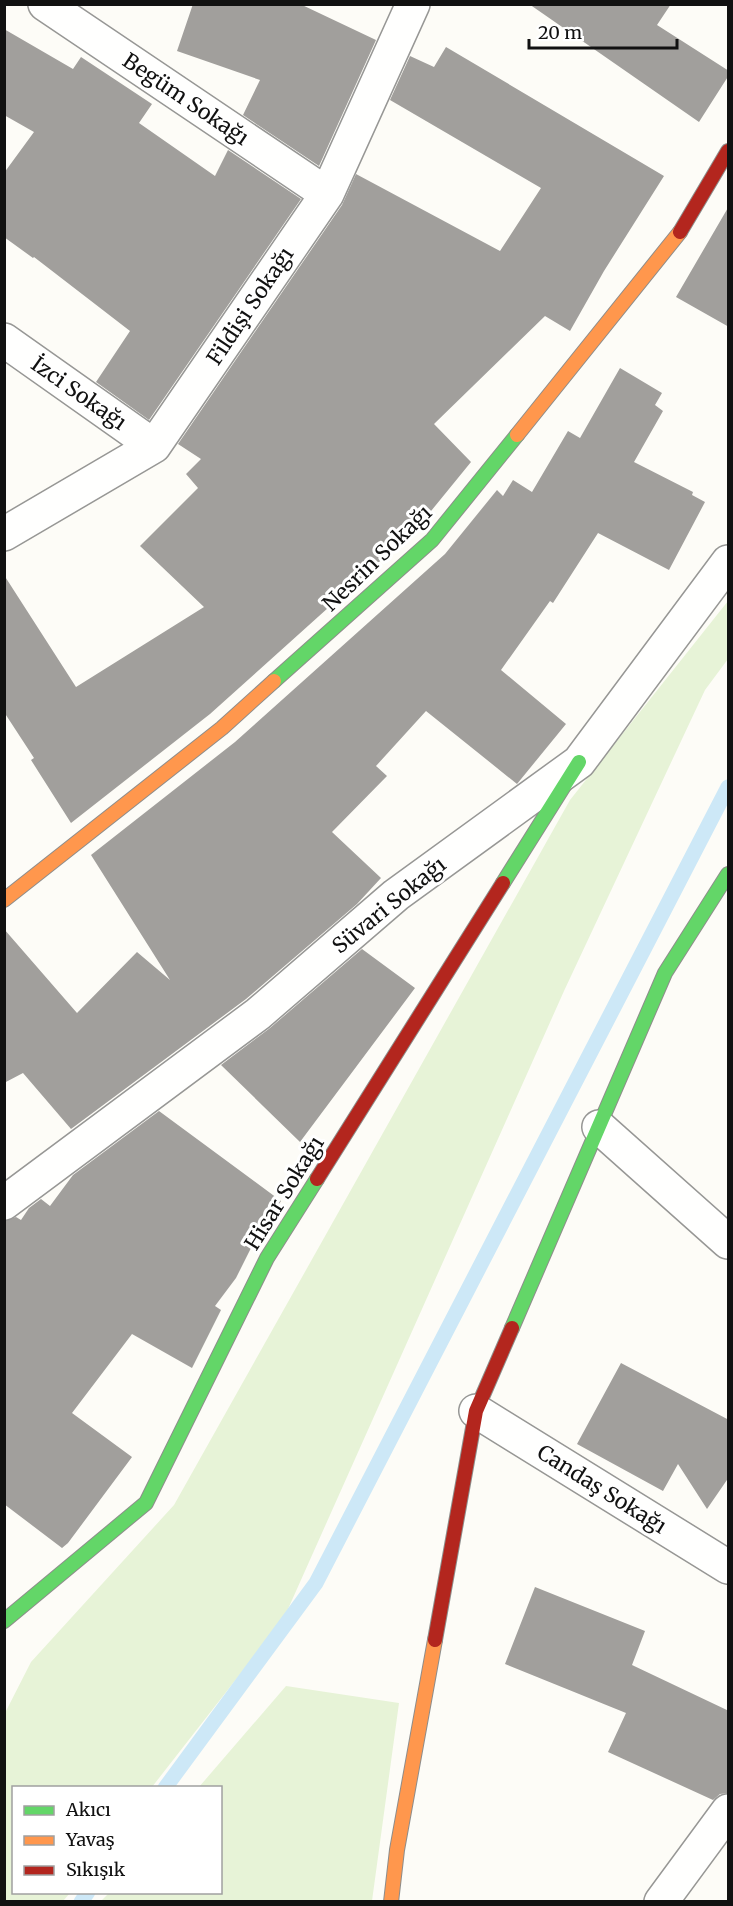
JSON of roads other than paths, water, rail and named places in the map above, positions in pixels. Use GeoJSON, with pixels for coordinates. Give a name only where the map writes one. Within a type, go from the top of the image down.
{"type":"FeatureCollection","features":[{"type":"Feature","properties":{"kind":"street","name":"Begüm Sokağı"},"geometry":{"type":"LineString","coordinates":[[45,4],[327,194]]}},
{"type":"Feature","properties":{"kind":"street","name":"Fildişi Sokağı"},"geometry":{"type":"LineString","coordinates":[[4,534],[154,446],[327,194],[413,4]]}},
{"type":"Feature","properties":{"kind":"street","name":"Nesrin Sokağı"},"geometry":{"type":"LineString","coordinates":[[4,900],[222,728],[432,540],[676,238],[729,151]]}},
{"type":"Feature","properties":{"kind":"street","name":"İzci Sokağı"},"geometry":{"type":"LineString","coordinates":[[4,340],[154,446]]}},
{"type":"Feature","properties":{"kind":"street","name":"Süvari Sokağı"},"geometry":{"type":"LineString","coordinates":[[4,1203],[258,1014],[396,895],[579,762],[729,562]]}},
{"type":"Feature","properties":{"kind":"street","name":"Hisar Sokağı"},"geometry":{"type":"LineString","coordinates":[[4,1621],[146,1503],[267,1258],[579,762]]}},
{"type":"Feature","properties":{"kind":"street"},"geometry":{"type":"LineString","coordinates":[[391,1902],[397,1850],[476,1411],[665,973],[729,874]]}},
{"type":"Feature","properties":{"kind":"street"},"geometry":{"type":"LineString","coordinates":[[598,1127],[729,1242]]}},
{"type":"Feature","properties":{"kind":"street","name":"Candaş Sokağı"},"geometry":{"type":"LineString","coordinates":[[476,1411],[729,1567]]}},
{"type":"Feature","properties":{"kind":"street"},"geometry":{"type":"LineString","coordinates":[[661,1902],[729,1811]]}},
{"type":"Feature","properties":{"kind":"waterway"},"geometry":{"type":"LineString","coordinates":[[166,1786],[316,1583],[728,787]]}},
{"type":"Feature","properties":{"kind":"waterway"},"geometry":{"type":"LineString","coordinates":[[81,1902],[87,1894]]}}]}
